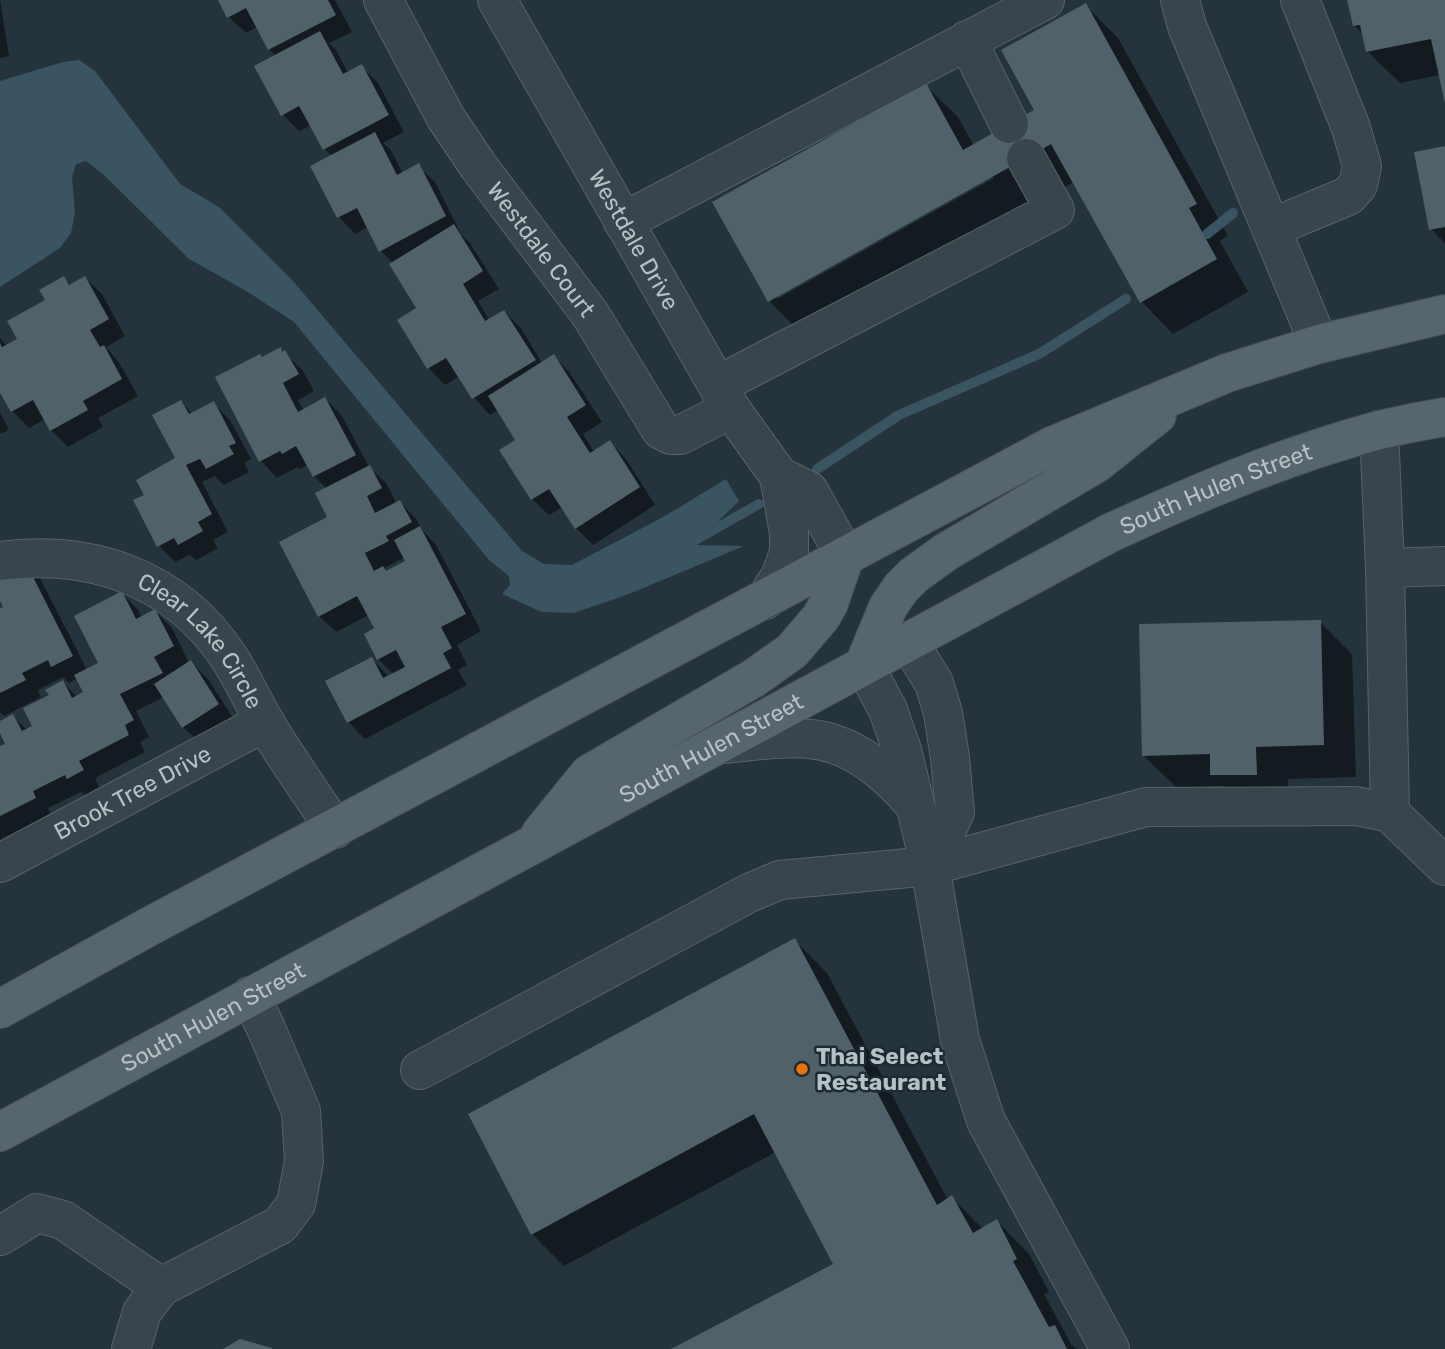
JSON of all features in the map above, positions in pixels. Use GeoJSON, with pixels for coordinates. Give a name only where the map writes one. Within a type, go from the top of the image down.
{"type":"FeatureCollection","features":[{"type":"Feature","properties":{"kind":"main road"},"geometry":{"type":"LineString","coordinates":[[0,1009],[152,925],[1052,446],[1227,373],[1319,344],[1445,314]]}},
{"type":"Feature","properties":{"kind":"main road"},"geometry":{"type":"LineString","coordinates":[[774,595],[829,603],[894,632],[901,589],[914,575],[946,552],[1097,463],[1191,387]]}},
{"type":"Feature","properties":{"kind":"main road","name":"South Hulen Street"},"geometry":{"type":"LineString","coordinates":[[0,1132],[864,665],[894,632],[1186,498],[1273,463],[1379,430],[1445,417]]}},
{"type":"Feature","properties":{"kind":"main road"},"geometry":{"type":"LineString","coordinates":[[531,845],[589,774],[773,665],[792,651],[811,631],[829,603],[845,556]]}},
{"type":"Feature","properties":{"kind":"street","name":"Westdale Court"},"geometry":{"type":"LineString","coordinates":[[383,0],[446,118],[590,314],[661,430],[671,435],[680,435],[725,397],[1055,210],[1026,158]]}},
{"type":"Feature","properties":{"kind":"street","name":"Westdale Drive"},"geometry":{"type":"LineString","coordinates":[[497,0],[725,397],[779,476],[789,533],[789,552],[774,595]]}},
{"type":"Feature","properties":{"kind":"street"},"geometry":{"type":"LineString","coordinates":[[623,222],[1045,0]]}},
{"type":"Feature","properties":{"kind":"street"},"geometry":{"type":"LineString","coordinates":[[1180,0],[1187,26],[1319,344]]}},
{"type":"Feature","properties":{"kind":"street"},"geometry":{"type":"LineString","coordinates":[[1271,228],[1348,196],[1357,185],[1362,166],[1351,128],[1300,0]]}},
{"type":"Feature","properties":{"kind":"street"},"geometry":{"type":"LineString","coordinates":[[967,40],[1009,124]]}},
{"type":"Feature","properties":{"kind":"street"},"geometry":{"type":"LineString","coordinates":[[1379,430],[1390,813]]}},
{"type":"Feature","properties":{"kind":"street","name":"Westdale Drive"},"geometry":{"type":"LineString","coordinates":[[779,476],[808,491],[845,556]]}},
{"type":"Feature","properties":{"kind":"street","name":"Clear Lake Circle"},"geometry":{"type":"LineString","coordinates":[[0,561],[19,558],[92,562],[137,577],[184,605],[228,655],[265,722],[335,828]]}},
{"type":"Feature","properties":{"kind":"street"},"geometry":{"type":"LineString","coordinates":[[1385,568],[1445,566]]}},
{"type":"Feature","properties":{"kind":"street"},"geometry":{"type":"LineString","coordinates":[[894,632],[934,683],[943,713],[950,758],[955,812],[930,866]]}},
{"type":"Feature","properties":{"kind":"street"},"geometry":{"type":"LineString","coordinates":[[864,665],[894,726],[916,806],[930,866],[960,1040],[986,1121],[1110,1349]]}},
{"type":"Feature","properties":{"kind":"street","name":"Brook Tree Drive"},"geometry":{"type":"LineString","coordinates":[[0,863],[265,722]]}},
{"type":"Feature","properties":{"kind":"street"},"geometry":{"type":"LineString","coordinates":[[722,744],[811,739],[838,746],[877,766],[892,778],[916,806]]}},
{"type":"Feature","properties":{"kind":"street"},"geometry":{"type":"LineString","coordinates":[[419,1070],[749,893],[780,880],[930,866],[1146,807],[1356,806],[1390,813],[1445,866]]}},
{"type":"Feature","properties":{"kind":"street"},"geometry":{"type":"LineString","coordinates":[[131,1349],[142,1312],[161,1287],[280,1225],[296,1204],[304,1161],[301,1111],[250,996]]}},
{"type":"Feature","properties":{"kind":"street"},"geometry":{"type":"LineString","coordinates":[[0,1236],[37,1213],[63,1220],[161,1287]]}},
{"type":"Feature","properties":{"kind":"water"},"geometry":{"type":"Polygon","coordinates":[[[79,60],[95,71],[180,184],[219,207],[293,281],[522,551],[544,564],[572,565],[665,516],[726,479],[739,501],[694,545],[744,546],[629,594],[574,613],[542,612],[502,594],[510,585],[509,576],[489,560],[294,322],[189,259],[104,175],[86,161],[76,164],[72,177],[75,212],[71,233],[60,248],[0,287],[0,81],[63,62],[79,60]]]}},
{"type":"Feature","properties":{"kind":"building"},"geometry":{"type":"Polygon","coordinates":[[[218,0],[328,0],[336,15],[268,50],[246,8],[227,18],[218,0]]]}},
{"type":"Feature","properties":{"kind":"building"},"geometry":{"type":"Polygon","coordinates":[[[1347,0],[1445,0],[1445,104],[1431,39],[1366,52],[1360,25],[1353,26],[1347,0]]]}},
{"type":"Feature","properties":{"kind":"building"},"geometry":{"type":"Polygon","coordinates":[[[1086,3],[1197,204],[1189,208],[1217,259],[1140,303],[1051,144],[768,302],[712,202],[926,83],[963,150],[1034,110],[1001,50],[1086,3]]]}},
{"type":"Feature","properties":{"kind":"building"},"geometry":{"type":"Polygon","coordinates":[[[320,31],[343,74],[362,64],[389,115],[323,150],[299,106],[281,116],[254,66],[320,31]]]}},
{"type":"Feature","properties":{"kind":"building"},"geometry":{"type":"Polygon","coordinates":[[[375,132],[397,175],[419,163],[446,216],[379,252],[357,208],[337,218],[310,166],[375,132]]]}},
{"type":"Feature","properties":{"kind":"building"},"geometry":{"type":"Polygon","coordinates":[[[1445,146],[1445,227],[1429,230],[1414,152],[1445,146]]]}},
{"type":"Feature","properties":{"kind":"building"},"geometry":{"type":"Polygon","coordinates":[[[454,224],[483,271],[463,284],[485,321],[504,310],[536,360],[472,399],[446,358],[427,369],[397,320],[416,308],[389,264],[454,224]]]}},
{"type":"Feature","properties":{"kind":"building"},"geometry":{"type":"Polygon","coordinates":[[[64,276],[69,285],[85,276],[109,319],[90,330],[100,347],[104,345],[122,379],[83,401],[88,410],[50,431],[33,400],[11,412],[0,393],[0,343],[2,347],[17,339],[7,321],[45,300],[39,290],[64,276]]]}},
{"type":"Feature","properties":{"kind":"building"},"geometry":{"type":"Polygon","coordinates":[[[281,347],[299,374],[283,383],[298,412],[325,397],[356,455],[313,477],[296,446],[259,462],[215,377],[260,354],[262,357],[281,347]]]}},
{"type":"Feature","properties":{"kind":"building"},"geometry":{"type":"Polygon","coordinates":[[[554,354],[586,405],[567,417],[590,453],[610,440],[640,487],[575,529],[549,489],[531,500],[499,450],[515,440],[488,396],[554,354]]]}},
{"type":"Feature","properties":{"kind":"building"},"geometry":{"type":"Polygon","coordinates":[[[181,400],[189,414],[214,401],[236,443],[229,446],[234,454],[206,469],[200,459],[186,465],[212,514],[198,522],[203,531],[178,545],[174,538],[157,547],[133,500],[144,495],[136,480],[175,458],[152,415],[181,400]]]}},
{"type":"Feature","properties":{"kind":"building"},"geometry":{"type":"Polygon","coordinates":[[[370,465],[382,488],[367,496],[375,513],[400,500],[412,522],[386,536],[389,541],[365,553],[374,571],[383,566],[386,571],[405,561],[394,540],[420,526],[466,614],[441,627],[452,648],[443,653],[451,668],[347,723],[325,681],[372,657],[383,678],[405,667],[396,650],[377,660],[364,634],[374,628],[357,596],[318,617],[279,542],[327,517],[315,493],[370,465]]]}},
{"type":"Feature","properties":{"kind":"building"},"geometry":{"type":"Polygon","coordinates":[[[24,559],[73,656],[51,667],[48,660],[22,673],[26,680],[0,693],[0,608],[3,607],[0,601],[0,572],[24,559]]]}},
{"type":"Feature","properties":{"kind":"building"},"geometry":{"type":"Polygon","coordinates":[[[122,591],[136,619],[155,609],[174,646],[154,657],[163,673],[120,694],[134,720],[125,725],[129,735],[79,761],[84,770],[67,779],[65,775],[33,791],[36,798],[0,816],[0,746],[5,744],[0,733],[0,721],[13,714],[22,731],[32,726],[23,708],[49,695],[45,690],[63,680],[72,698],[83,692],[74,675],[98,663],[74,616],[122,591]]]}},
{"type":"Feature","properties":{"kind":"building"},"geometry":{"type":"Polygon","coordinates":[[[1321,620],[1324,745],[1256,747],[1257,775],[1210,775],[1210,754],[1142,756],[1139,624],[1321,620]]]}},
{"type":"Feature","properties":{"kind":"building"},"geometry":{"type":"Polygon","coordinates":[[[191,660],[219,704],[182,728],[154,684],[191,660]]]}},
{"type":"Feature","properties":{"kind":"building"},"geometry":{"type":"Polygon","coordinates":[[[795,938],[937,1205],[952,1195],[973,1233],[997,1219],[1017,1259],[1013,1261],[1049,1327],[1055,1325],[1067,1349],[671,1349],[833,1264],[754,1114],[531,1235],[468,1114],[795,938]]]}},
{"type":"Feature","properties":{"kind":"building"},"geometry":{"type":"Polygon","coordinates":[[[240,1339],[272,1348],[272,1349],[223,1349],[240,1339]]]}},
{"type":"Feature","properties":{"kind":"waterway"},"geometry":{"type":"LineString","coordinates":[[1207,234],[1233,213]]}},
{"type":"Feature","properties":{"kind":"waterway"},"geometry":{"type":"LineString","coordinates":[[817,469],[899,415],[1039,354],[1126,299]]}},
{"type":"Feature","properties":{"kind":"waterway"},"geometry":{"type":"LineString","coordinates":[[692,542],[759,504]]}},
{"type":"Feature","properties":{"kind":"place","name":"Thai Select Restaurant"},"geometry":{"type":"Point","coordinates":[802,1069]}}]}
